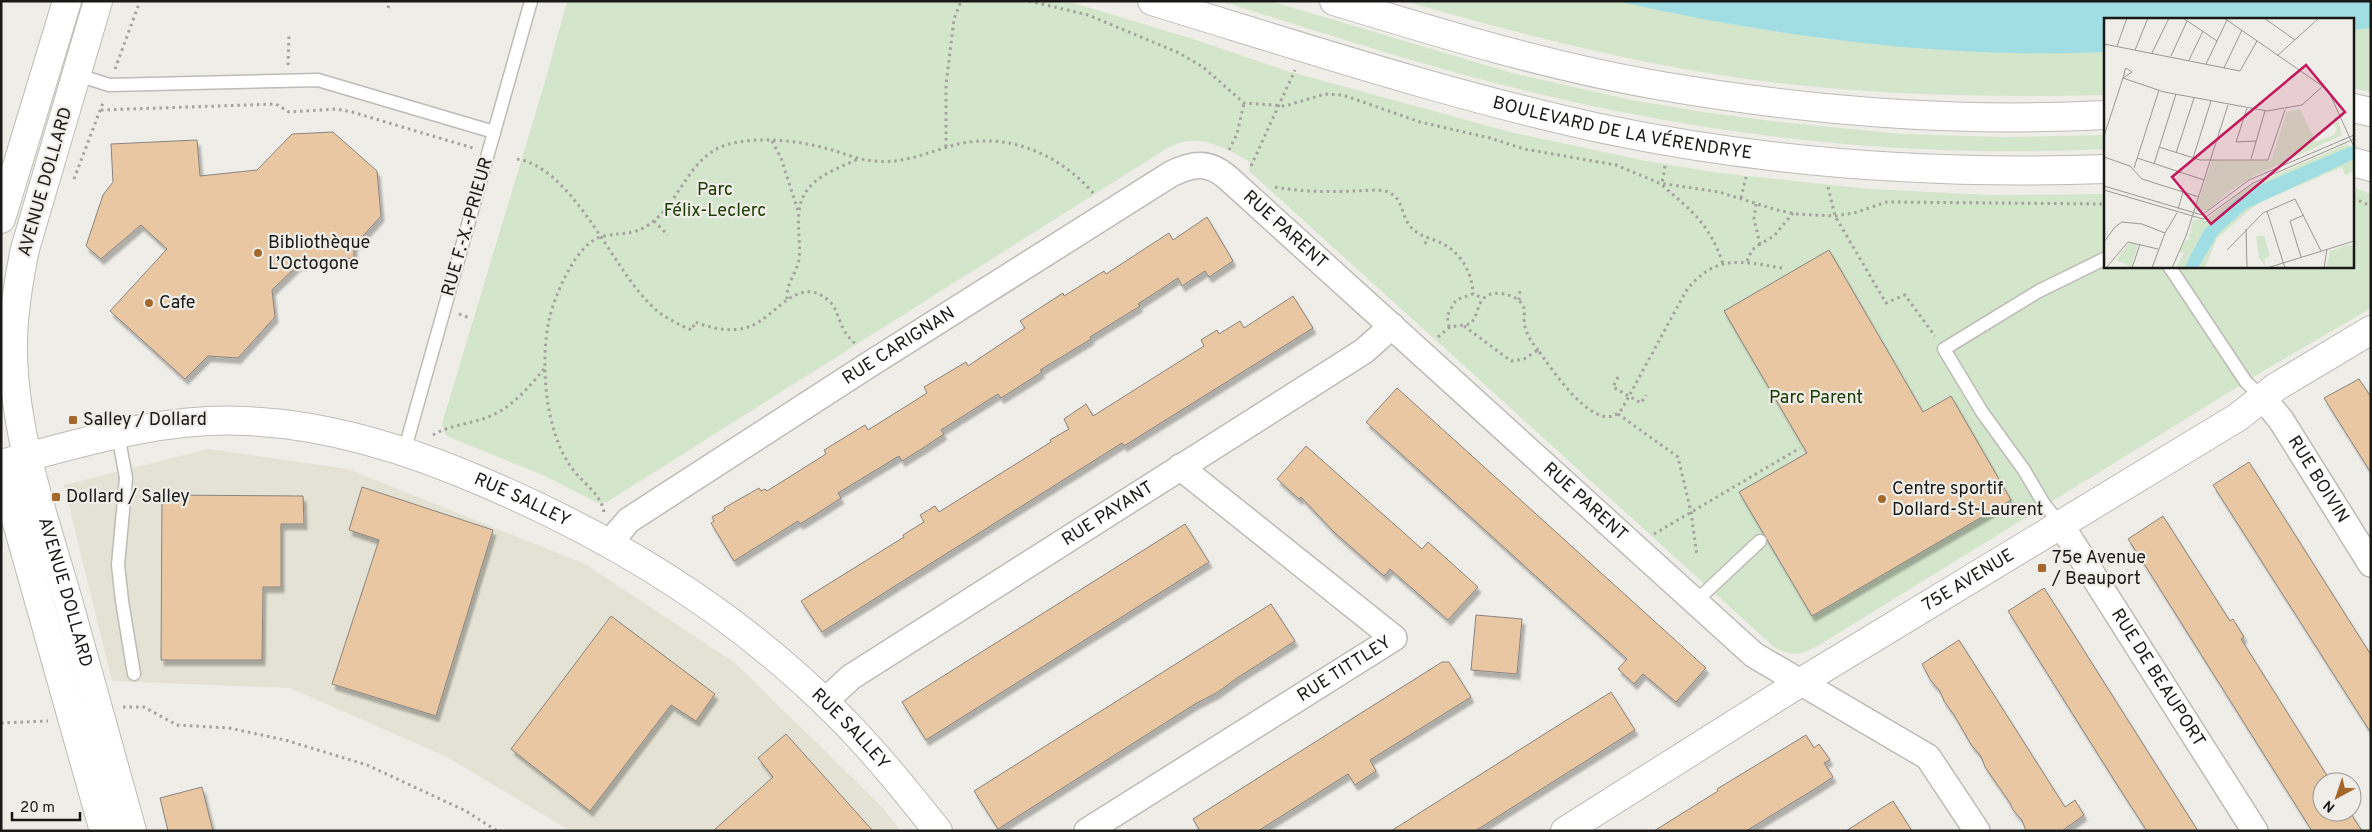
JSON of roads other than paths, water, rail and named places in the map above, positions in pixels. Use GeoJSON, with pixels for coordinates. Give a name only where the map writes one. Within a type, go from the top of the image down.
{"type":"FeatureCollection","features":[{"type":"Feature","properties":{"kind":"main road","name":"AVENUE DOLLARD"},"geometry":{"type":"LineString","coordinates":[[1,219],[67,1]]}},
{"type":"Feature","properties":{"kind":"main road","name":"AVENUE DOLLARD"},"geometry":{"type":"LineString","coordinates":[[98,1],[78,75],[30,229],[17,285],[13,362],[18,402],[29,457],[107,791],[104,831]]}},
{"type":"Feature","properties":{"kind":"main road","name":"BOULEVARD DE LA VÉRENDRYE"},"geometry":{"type":"LineString","coordinates":[[1152,1],[1465,95],[1552,117],[1657,139],[1794,158],[1907,168],[2104,169]]}},
{"type":"Feature","properties":{"kind":"main road"},"geometry":{"type":"LineString","coordinates":[[1334,1],[1516,54],[1661,86],[1707,93],[1838,109],[1898,113],[2012,117],[2104,115]]}},
{"type":"Feature","properties":{"kind":"main road"},"geometry":{"type":"LineString","coordinates":[[2354,108],[2371,112]]}},
{"type":"Feature","properties":{"kind":"main road"},"geometry":{"type":"LineString","coordinates":[[2354,162],[2371,167]]}},
{"type":"Feature","properties":{"kind":"main road","name":"75E AVENUE"},"geometry":{"type":"LineString","coordinates":[[1564,831],[1801,682],[2238,417],[2262,397],[2371,330]]}},
{"type":"Feature","properties":{"kind":"main road","name":"RUE SALLEY"},"geometry":{"type":"LineString","coordinates":[[1,465],[118,434],[176,424],[244,421],[316,429],[404,452],[524,500],[610,542],[668,578],[718,613],[824,702],[880,760],[938,831]]}},
{"type":"Feature","properties":{"kind":"main road","name":"AVENUE DOLLARD"},"geometry":{"type":"LineString","coordinates":[[1,465],[73,720],[107,791],[132,831]]}},
{"type":"Feature","properties":{"kind":"street","name":"RUE PARENT"},"geometry":{"type":"LineString","coordinates":[[1196,164],[1212,167],[1228,178],[1754,655],[1928,757],[1977,831]]}},
{"type":"Feature","properties":{"kind":"street","name":"RUE CARIGNAN"},"geometry":{"type":"LineString","coordinates":[[610,542],[629,520],[870,364],[1171,174],[1196,164]]}},
{"type":"Feature","properties":{"kind":"street","name":"RUE PAYANT"},"geometry":{"type":"LineString","coordinates":[[824,702],[847,680],[1364,352],[1392,326]]}},
{"type":"Feature","properties":{"kind":"street","name":"RUE BOIVIN"},"geometry":{"type":"LineString","coordinates":[[2262,397],[2281,420],[2371,564]]}},
{"type":"Feature","properties":{"kind":"street","name":"RUE TITTLEY"},"geometry":{"type":"LineString","coordinates":[[1087,831],[1394,638],[1180,467]]}},
{"type":"Feature","properties":{"kind":"street","name":"RUE DE BEAUPORT"},"geometry":{"type":"LineString","coordinates":[[2061,524],[2255,831]]}},
{"type":"Feature","properties":{"kind":"lane","name":"RUE F.-X.-PRIEUR"},"geometry":{"type":"LineString","coordinates":[[404,452],[531,1]]}},
{"type":"Feature","properties":{"kind":"lane"},"geometry":{"type":"LineString","coordinates":[[78,75],[109,85],[318,80],[494,132]]}},
{"type":"Feature","properties":{"kind":"lane"},"geometry":{"type":"LineString","coordinates":[[2061,524],[2044,504],[2024,470],[1982,412],[1944,349],[2039,291],[2104,259]]}},
{"type":"Feature","properties":{"kind":"lane"},"geometry":{"type":"LineString","coordinates":[[2169,268],[2246,382],[2262,397]]}},
{"type":"Feature","properties":{"kind":"lane"},"geometry":{"type":"LineString","coordinates":[[118,434],[126,478],[118,565],[134,674]]}},
{"type":"Feature","properties":{"kind":"lane"},"geometry":{"type":"LineString","coordinates":[[1695,602],[1760,541]]}},
{"type":"Feature","properties":{"kind":"water"},"geometry":{"type":"Polygon","coordinates":[[[1616,1],[2371,1],[2371,28],[2354,30],[2354,18],[2104,18],[2104,52],[1982,52],[1860,43],[1798,35],[1677,14],[1616,1]]]}},
{"type":"Feature","properties":{"kind":"place","name":"Bibliothèque L’Octogone"},"geometry":{"type":"Point","coordinates":[258,253]}},
{"type":"Feature","properties":{"kind":"place","name":"Cafe"},"geometry":{"type":"Point","coordinates":[149,303]}},
{"type":"Feature","properties":{"kind":"place","name":"Salley / Dollard"},"geometry":{"type":"Point","coordinates":[73,420]}},
{"type":"Feature","properties":{"kind":"place","name":"Dollard / Salley"},"geometry":{"type":"Point","coordinates":[56,497]}},
{"type":"Feature","properties":{"kind":"place","name":"Centre sportif Dollard-St-Laurent"},"geometry":{"type":"Point","coordinates":[1882,499]}},
{"type":"Feature","properties":{"kind":"place","name":"75e Avenue / Beauport"},"geometry":{"type":"Point","coordinates":[2042,568]}},
{"type":"Feature","properties":{"kind":"park label","name":"Parc Félix-Leclerc"},"geometry":{"type":"Point","coordinates":[715,200]}},
{"type":"Feature","properties":{"kind":"park label","name":"Parc Parent"},"geometry":{"type":"Point","coordinates":[1816,398]}}]}
